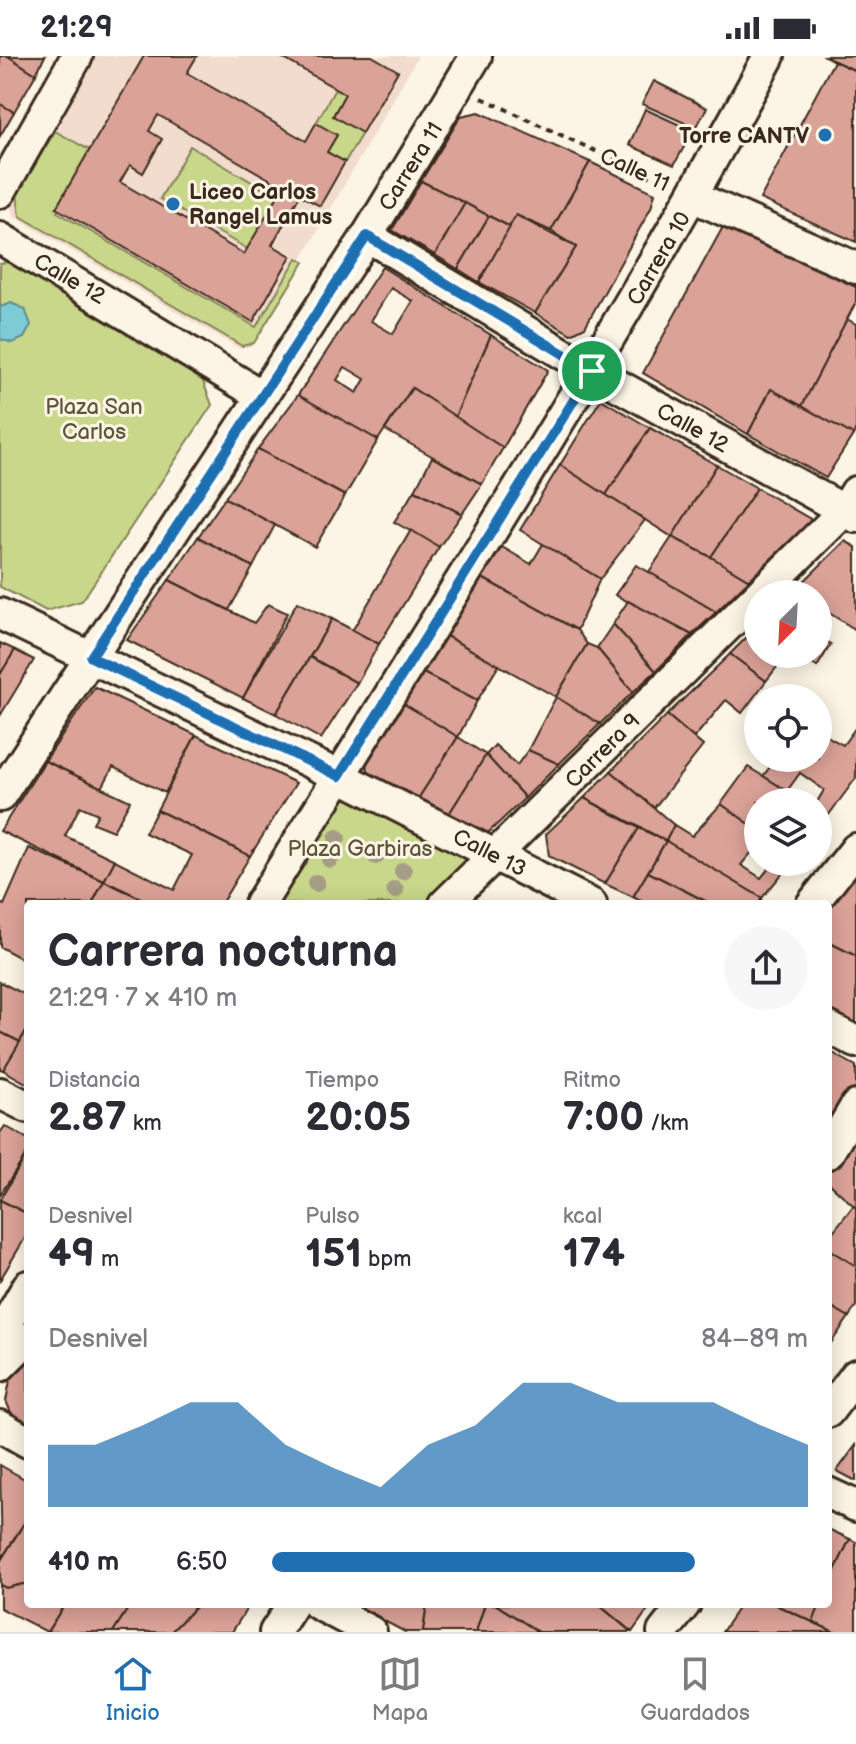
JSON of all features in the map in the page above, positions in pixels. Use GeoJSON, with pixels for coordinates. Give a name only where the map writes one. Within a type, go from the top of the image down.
{"type":"FeatureCollection","features":[{"type":"Feature","properties":{"kind":"street"},"geometry":{"type":"LineString","coordinates":[[0,192],[77,56]]}},
{"type":"Feature","properties":{"kind":"street","name":"Carrera 11"},"geometry":{"type":"LineString","coordinates":[[0,796],[367,236],[476,56]]}},
{"type":"Feature","properties":{"kind":"street","name":"Carrera 10"},"geometry":{"type":"LineString","coordinates":[[262,900],[592,371],[694,197],[769,56]]}},
{"type":"Feature","properties":{"kind":"street","name":"Calle 11"},"geometry":{"type":"LineString","coordinates":[[694,197],[856,268]]}},
{"type":"Feature","properties":{"kind":"street","name":"Calle 12"},"geometry":{"type":"LineString","coordinates":[[367,236],[592,371],[852,507]]}},
{"type":"Feature","properties":{"kind":"street","name":"Calle 12"},"geometry":{"type":"LineString","coordinates":[[0,238],[262,396]]}},
{"type":"Feature","properties":{"kind":"street","name":"Carrera 9"},"geometry":{"type":"LineString","coordinates":[[775,580],[852,507]]}},
{"type":"Feature","properties":{"kind":"street","name":"Carrera 9"},"geometry":{"type":"LineString","coordinates":[[449,900],[744,610]]}},
{"type":"Feature","properties":{"kind":"street","name":"Calle 13"},"geometry":{"type":"LineString","coordinates":[[0,614],[339,776],[583,900]]}},
{"type":"Feature","properties":{"kind":"street"},"geometry":{"type":"LineString","coordinates":[[815,900],[856,849]]}},
{"type":"Feature","properties":{"kind":"street"},"geometry":{"type":"LineString","coordinates":[[832,1029],[856,1042]]}},
{"type":"Feature","properties":{"kind":"street"},"geometry":{"type":"LineString","coordinates":[[0,1093],[24,1105]]}},
{"type":"Feature","properties":{"kind":"street"},"geometry":{"type":"LineString","coordinates":[[832,1146],[856,1106]]}},
{"type":"Feature","properties":{"kind":"street"},"geometry":{"type":"LineString","coordinates":[[0,1335],[24,1293]]}},
{"type":"Feature","properties":{"kind":"street"},"geometry":{"type":"LineString","coordinates":[[0,1366],[24,1342]]}},
{"type":"Feature","properties":{"kind":"street"},"geometry":{"type":"LineString","coordinates":[[832,1407],[856,1375]]}},
{"type":"Feature","properties":{"kind":"street"},"geometry":{"type":"LineString","coordinates":[[0,1426],[24,1440]]}},
{"type":"Feature","properties":{"kind":"street"},"geometry":{"type":"LineString","coordinates":[[832,1495],[856,1506]]}},
{"type":"Feature","properties":{"kind":"street"},"geometry":{"type":"LineString","coordinates":[[275,1632],[290,1608]]}},
{"type":"Feature","properties":{"kind":"street"},"geometry":{"type":"LineString","coordinates":[[326,1608],[371,1632]]}},
{"type":"Feature","properties":{"kind":"street"},"geometry":{"type":"LineString","coordinates":[[663,1632],[682,1608]]}},
{"type":"Feature","properties":{"kind":"path","name":"Calle 11"},"geometry":{"type":"LineString","coordinates":[[459,87],[694,197]]}},
{"type":"Feature","properties":{"kind":"shaded area","name":"Liceo Carlos Rangel Lamus"},"geometry":{"type":"Polygon","coordinates":[[[88,56],[418,56],[254,343],[238,348],[13,216],[8,192],[88,56]]]}},
{"type":"Feature","properties":{"kind":"green space"},"geometry":{"type":"Polygon","coordinates":[[[335,89],[345,94],[333,116],[362,133],[345,162],[327,152],[337,135],[316,123],[335,89]]]}},
{"type":"Feature","properties":{"kind":"green space"},"geometry":{"type":"Polygon","coordinates":[[[55,131],[91,151],[57,212],[256,327],[297,258],[304,262],[254,343],[242,346],[20,216],[17,195],[55,131]]]}},
{"type":"Feature","properties":{"kind":"green space"},"geometry":{"type":"Polygon","coordinates":[[[190,146],[281,199],[251,251],[160,199],[190,146]]]}},
{"type":"Feature","properties":{"kind":"green space","name":"Plaza San Carlos"},"geometry":{"type":"Polygon","coordinates":[[[8,262],[202,379],[212,405],[82,601],[46,611],[0,587],[0,263],[8,262]]]}},
{"type":"Feature","properties":{"kind":"green space","name":"Plaza Garbiras"},"geometry":{"type":"Polygon","coordinates":[[[339,776],[496,854],[449,900],[262,900],[339,776]]]}},
{"type":"Feature","properties":{"kind":"water"},"geometry":{"type":"Polygon","coordinates":[[[11,303],[25,309],[31,325],[24,338],[12,343],[0,339],[0,307],[11,303]]]}},
{"type":"Feature","properties":{"kind":"building"},"geometry":{"type":"Polygon","coordinates":[[[0,56],[8,56],[36,74],[14,112],[0,104],[0,56]]]}},
{"type":"Feature","properties":{"kind":"building"},"geometry":{"type":"Polygon","coordinates":[[[8,56],[45,56],[36,74],[8,56]]]}},
{"type":"Feature","properties":{"kind":"building"},"geometry":{"type":"Polygon","coordinates":[[[144,56],[197,56],[187,73],[306,141],[316,123],[337,135],[327,152],[345,162],[320,206],[300,195],[272,245],[291,256],[253,322],[56,208],[144,56]],[[158,115],[149,131],[162,139],[143,173],[130,165],[120,182],[244,254],[283,187],[158,115]]]}},
{"type":"Feature","properties":{"kind":"building"},"geometry":{"type":"Polygon","coordinates":[[[279,56],[372,56],[398,71],[362,133],[333,116],[345,94],[279,56]]]}},
{"type":"Feature","properties":{"kind":"building"},"geometry":{"type":"Polygon","coordinates":[[[825,56],[856,56],[856,71],[834,61],[825,56]]]}},
{"type":"Feature","properties":{"kind":"building","name":"Torre CANTV"},"geometry":{"type":"Polygon","coordinates":[[[834,61],[856,71],[856,242],[760,199],[834,61]]]}},
{"type":"Feature","properties":{"kind":"building"},"geometry":{"type":"Polygon","coordinates":[[[654,81],[707,108],[696,128],[642,104],[654,81]]]}},
{"type":"Feature","properties":{"kind":"building"},"geometry":{"type":"Polygon","coordinates":[[[0,104],[14,112],[0,136],[0,104]]]}},
{"type":"Feature","properties":{"kind":"building"},"geometry":{"type":"Polygon","coordinates":[[[645,109],[693,131],[674,165],[629,145],[645,109]]]}},
{"type":"Feature","properties":{"kind":"building"},"geometry":{"type":"Polygon","coordinates":[[[479,112],[590,162],[551,231],[516,215],[510,227],[421,181],[461,116],[479,112]]]}},
{"type":"Feature","properties":{"kind":"building"},"geometry":{"type":"Polygon","coordinates":[[[590,162],[655,193],[651,208],[585,327],[571,334],[535,313],[576,247],[551,231],[590,162]]]}},
{"type":"Feature","properties":{"kind":"building"},"geometry":{"type":"Polygon","coordinates":[[[421,181],[465,203],[435,255],[392,230],[421,181]]]}},
{"type":"Feature","properties":{"kind":"building"},"geometry":{"type":"Polygon","coordinates":[[[465,203],[489,216],[458,269],[435,255],[465,203]]]}},
{"type":"Feature","properties":{"kind":"building"},"geometry":{"type":"Polygon","coordinates":[[[516,215],[576,247],[535,313],[479,282],[516,215]]]}},
{"type":"Feature","properties":{"kind":"building"},"geometry":{"type":"Polygon","coordinates":[[[489,216],[510,227],[479,282],[458,269],[489,216]]]}},
{"type":"Feature","properties":{"kind":"building"},"geometry":{"type":"Polygon","coordinates":[[[724,225],[856,287],[856,302],[802,406],[771,389],[748,434],[643,373],[724,225]]]}},
{"type":"Feature","properties":{"kind":"building"},"geometry":{"type":"Polygon","coordinates":[[[382,267],[491,335],[455,417],[412,388],[378,440],[298,395],[382,267]],[[391,288],[371,321],[393,334],[413,301],[391,288]],[[345,367],[337,380],[357,393],[365,379],[345,367]]]}},
{"type":"Feature","properties":{"kind":"building"},"geometry":{"type":"Polygon","coordinates":[[[847,319],[856,324],[856,429],[853,435],[802,406],[847,319]]]}},
{"type":"Feature","properties":{"kind":"building"},"geometry":{"type":"Polygon","coordinates":[[[491,335],[548,370],[503,448],[455,417],[491,335]]]}},
{"type":"Feature","properties":{"kind":"building"},"geometry":{"type":"Polygon","coordinates":[[[412,388],[503,448],[482,484],[385,430],[412,388]]]}},
{"type":"Feature","properties":{"kind":"building"},"geometry":{"type":"Polygon","coordinates":[[[771,389],[853,435],[826,478],[748,434],[771,389]]]}},
{"type":"Feature","properties":{"kind":"building"},"geometry":{"type":"Polygon","coordinates":[[[298,395],[378,440],[345,496],[258,449],[298,395]]]}},
{"type":"Feature","properties":{"kind":"building"},"geometry":{"type":"Polygon","coordinates":[[[601,399],[650,428],[606,495],[560,465],[601,399]]]}},
{"type":"Feature","properties":{"kind":"building"},"geometry":{"type":"Polygon","coordinates":[[[650,428],[717,465],[672,537],[606,495],[650,428]]]}},
{"type":"Feature","properties":{"kind":"building"},"geometry":{"type":"Polygon","coordinates":[[[258,449],[345,496],[315,547],[225,498],[258,449]]]}},
{"type":"Feature","properties":{"kind":"building"},"geometry":{"type":"Polygon","coordinates":[[[432,457],[482,484],[462,514],[415,490],[432,457]]]}},
{"type":"Feature","properties":{"kind":"building"},"geometry":{"type":"Polygon","coordinates":[[[560,465],[645,520],[600,579],[520,530],[560,465]]]}},
{"type":"Feature","properties":{"kind":"building"},"geometry":{"type":"Polygon","coordinates":[[[717,465],[757,488],[711,557],[672,537],[717,465]]]}},
{"type":"Feature","properties":{"kind":"building"},"geometry":{"type":"Polygon","coordinates":[[[757,488],[812,520],[749,580],[711,557],[757,488]]]}},
{"type":"Feature","properties":{"kind":"building"},"geometry":{"type":"Polygon","coordinates":[[[415,490],[462,514],[439,547],[394,522],[415,490]]]}},
{"type":"Feature","properties":{"kind":"building"},"geometry":{"type":"Polygon","coordinates":[[[225,498],[275,525],[253,567],[198,537],[225,498]]]}},
{"type":"Feature","properties":{"kind":"building"},"geometry":{"type":"Polygon","coordinates":[[[411,530],[439,547],[379,644],[352,631],[411,530]]]}},
{"type":"Feature","properties":{"kind":"building"},"geometry":{"type":"Polygon","coordinates":[[[198,537],[253,567],[229,610],[169,580],[198,537]]]}},
{"type":"Feature","properties":{"kind":"building"},"geometry":{"type":"Polygon","coordinates":[[[672,537],[749,580],[744,580],[744,585],[716,612],[649,572],[672,537]]]}},
{"type":"Feature","properties":{"kind":"building"},"geometry":{"type":"Polygon","coordinates":[[[845,541],[856,547],[856,630],[832,615],[832,580],[805,580],[845,541]]]}},
{"type":"Feature","properties":{"kind":"building"},"geometry":{"type":"Polygon","coordinates":[[[543,544],[600,579],[577,630],[482,578],[502,547],[531,564],[543,544]]]}},
{"type":"Feature","properties":{"kind":"building"},"geometry":{"type":"Polygon","coordinates":[[[636,565],[716,612],[692,635],[615,595],[636,565]]]}},
{"type":"Feature","properties":{"kind":"building"},"geometry":{"type":"Polygon","coordinates":[[[482,578],[577,630],[587,644],[556,697],[446,636],[482,578]]]}},
{"type":"Feature","properties":{"kind":"building"},"geometry":{"type":"Polygon","coordinates":[[[169,580],[254,623],[268,604],[287,613],[243,698],[127,640],[169,580]]]}},
{"type":"Feature","properties":{"kind":"building"},"geometry":{"type":"Polygon","coordinates":[[[628,601],[692,635],[656,671],[613,624],[628,601]]]}},
{"type":"Feature","properties":{"kind":"building"},"geometry":{"type":"Polygon","coordinates":[[[297,602],[332,619],[276,714],[243,698],[297,602]]]}},
{"type":"Feature","properties":{"kind":"building"},"geometry":{"type":"Polygon","coordinates":[[[332,619],[379,644],[357,683],[310,657],[332,619]]]}},
{"type":"Feature","properties":{"kind":"building"},"geometry":{"type":"Polygon","coordinates":[[[613,624],[656,671],[633,692],[597,648],[613,624]]]}},
{"type":"Feature","properties":{"kind":"building"},"geometry":{"type":"Polygon","coordinates":[[[446,636],[499,665],[477,701],[423,673],[446,636]]]}},
{"type":"Feature","properties":{"kind":"building"},"geometry":{"type":"Polygon","coordinates":[[[744,640],[744,664],[730,654],[744,640]]]}},
{"type":"Feature","properties":{"kind":"building"},"geometry":{"type":"Polygon","coordinates":[[[0,643],[15,650],[0,675],[0,643]]]}},
{"type":"Feature","properties":{"kind":"building"},"geometry":{"type":"Polygon","coordinates":[[[587,644],[597,648],[633,692],[600,724],[556,697],[587,644]]]}},
{"type":"Feature","properties":{"kind":"building"},"geometry":{"type":"Polygon","coordinates":[[[15,650],[34,660],[0,716],[0,675],[15,650]]]}},
{"type":"Feature","properties":{"kind":"building"},"geometry":{"type":"Polygon","coordinates":[[[730,654],[744,664],[744,668],[766,681],[764,684],[744,684],[742,713],[726,700],[694,738],[667,715],[730,654]]]}},
{"type":"Feature","properties":{"kind":"building"},"geometry":{"type":"Polygon","coordinates":[[[310,657],[357,683],[321,739],[276,714],[310,657]]]}},
{"type":"Feature","properties":{"kind":"building"},"geometry":{"type":"Polygon","coordinates":[[[749,668],[776,668],[766,681],[749,668]]]}},
{"type":"Feature","properties":{"kind":"building"},"geometry":{"type":"Polygon","coordinates":[[[423,673],[477,701],[458,737],[404,704],[423,673]]]}},
{"type":"Feature","properties":{"kind":"building"},"geometry":{"type":"Polygon","coordinates":[[[95,687],[196,735],[165,793],[113,767],[102,788],[45,761],[95,687]]]}},
{"type":"Feature","properties":{"kind":"building"},"geometry":{"type":"Polygon","coordinates":[[[556,697],[600,724],[559,764],[528,750],[556,697]]]}},
{"type":"Feature","properties":{"kind":"building"},"geometry":{"type":"Polygon","coordinates":[[[404,704],[458,737],[418,799],[371,777],[366,765],[404,704]]]}},
{"type":"Feature","properties":{"kind":"building"},"geometry":{"type":"Polygon","coordinates":[[[667,715],[703,746],[654,808],[611,771],[667,715]]]}},
{"type":"Feature","properties":{"kind":"building"},"geometry":{"type":"Polygon","coordinates":[[[856,727],[856,778],[832,811],[832,788],[821,788],[800,773],[789,788],[782,788],[763,776],[766,772],[832,772],[832,739],[843,745],[856,727]]]}},
{"type":"Feature","properties":{"kind":"building"},"geometry":{"type":"Polygon","coordinates":[[[196,735],[296,783],[250,856],[157,810],[196,735]]]}},
{"type":"Feature","properties":{"kind":"building"},"geometry":{"type":"Polygon","coordinates":[[[458,737],[486,755],[449,814],[418,799],[458,737]]]}},
{"type":"Feature","properties":{"kind":"building"},"geometry":{"type":"Polygon","coordinates":[[[495,745],[517,765],[528,750],[559,764],[525,798],[486,755],[495,745]]]}},
{"type":"Feature","properties":{"kind":"building"},"geometry":{"type":"Polygon","coordinates":[[[486,755],[525,798],[488,833],[449,814],[486,755]]]}},
{"type":"Feature","properties":{"kind":"building"},"geometry":{"type":"Polygon","coordinates":[[[45,761],[130,801],[113,831],[93,823],[98,814],[80,806],[65,836],[115,860],[104,881],[0,831],[45,761]]]}},
{"type":"Feature","properties":{"kind":"building"},"geometry":{"type":"Polygon","coordinates":[[[611,771],[674,825],[666,841],[584,798],[611,771]]]}},
{"type":"Feature","properties":{"kind":"building"},"geometry":{"type":"Polygon","coordinates":[[[744,772],[756,772],[782,788],[744,788],[744,820],[721,804],[744,772]]]}},
{"type":"Feature","properties":{"kind":"building"},"geometry":{"type":"Polygon","coordinates":[[[584,798],[639,828],[605,884],[549,856],[546,834],[584,798]]]}},
{"type":"Feature","properties":{"kind":"building"},"geometry":{"type":"Polygon","coordinates":[[[721,804],[744,820],[744,861],[741,865],[744,876],[780,876],[762,898],[666,841],[674,825],[692,836],[721,804]]]}},
{"type":"Feature","properties":{"kind":"building"},"geometry":{"type":"Polygon","coordinates":[[[157,810],[250,856],[223,900],[144,900],[104,881],[115,860],[174,890],[192,855],[145,833],[157,810]]]}},
{"type":"Feature","properties":{"kind":"building"},"geometry":{"type":"Polygon","coordinates":[[[639,828],[666,841],[633,897],[605,884],[639,828]]]}},
{"type":"Feature","properties":{"kind":"building"},"geometry":{"type":"Polygon","coordinates":[[[666,841],[762,898],[703,900],[648,872],[666,841]]]}},
{"type":"Feature","properties":{"kind":"building"},"geometry":{"type":"Polygon","coordinates":[[[29,848],[104,881],[94,900],[24,900],[24,960],[0,947],[0,903],[4,905],[29,848]]]}},
{"type":"Feature","properties":{"kind":"building"},"geometry":{"type":"Polygon","coordinates":[[[856,867],[856,956],[832,944],[831,900],[856,867]]]}},
{"type":"Feature","properties":{"kind":"building"},"geometry":{"type":"Polygon","coordinates":[[[648,872],[703,900],[639,900],[633,897],[648,872]]]}},
{"type":"Feature","properties":{"kind":"building"},"geometry":{"type":"Polygon","coordinates":[[[104,881],[144,900],[94,900],[104,881]]]}},
{"type":"Feature","properties":{"kind":"building"},"geometry":{"type":"Polygon","coordinates":[[[832,944],[856,956],[856,1023],[832,1011],[832,944]]]}},
{"type":"Feature","properties":{"kind":"building"},"geometry":{"type":"Polygon","coordinates":[[[0,982],[24,994],[24,1035],[20,1042],[0,1032],[0,982]]]}},
{"type":"Feature","properties":{"kind":"building"},"geometry":{"type":"Polygon","coordinates":[[[0,1032],[20,1042],[3,1070],[0,1069],[0,1032]]]}},
{"type":"Feature","properties":{"kind":"building"},"geometry":{"type":"Polygon","coordinates":[[[24,1035],[24,1082],[3,1070],[24,1035]]]}},
{"type":"Feature","properties":{"kind":"building"},"geometry":{"type":"Polygon","coordinates":[[[832,1053],[856,1066],[856,1125],[832,1146],[832,1053]]]}},
{"type":"Feature","properties":{"kind":"building"},"geometry":{"type":"Polygon","coordinates":[[[856,1125],[856,1208],[832,1186],[832,1158],[856,1125]]]}},
{"type":"Feature","properties":{"kind":"building"},"geometry":{"type":"Polygon","coordinates":[[[5,1126],[24,1137],[24,1158],[0,1195],[0,1133],[5,1126]]]}},
{"type":"Feature","properties":{"kind":"building"},"geometry":{"type":"Polygon","coordinates":[[[24,1159],[24,1212],[0,1200],[24,1159]]]}},
{"type":"Feature","properties":{"kind":"building"},"geometry":{"type":"Polygon","coordinates":[[[0,1200],[24,1212],[24,1240],[0,1280],[0,1200]]]}},
{"type":"Feature","properties":{"kind":"building"},"geometry":{"type":"Polygon","coordinates":[[[853,1206],[856,1208],[856,1266],[832,1251],[832,1233],[853,1206]]]}},
{"type":"Feature","properties":{"kind":"building"},"geometry":{"type":"Polygon","coordinates":[[[832,1251],[856,1266],[856,1306],[849,1317],[832,1307],[832,1251]]]}},
{"type":"Feature","properties":{"kind":"building"},"geometry":{"type":"Polygon","coordinates":[[[832,1307],[849,1317],[832,1341],[832,1307]]]}},
{"type":"Feature","properties":{"kind":"building"},"geometry":{"type":"Polygon","coordinates":[[[24,1356],[24,1426],[12,1415],[6,1401],[12,1370],[24,1356]]]}},
{"type":"Feature","properties":{"kind":"building"},"geometry":{"type":"Polygon","coordinates":[[[856,1445],[856,1481],[837,1471],[856,1445]]]}},
{"type":"Feature","properties":{"kind":"building"},"geometry":{"type":"Polygon","coordinates":[[[0,1465],[24,1479],[24,1523],[2,1558],[0,1465]]]}},
{"type":"Feature","properties":{"kind":"building"},"geometry":{"type":"Polygon","coordinates":[[[24,1523],[24,1584],[6,1588],[0,1585],[0,1562],[24,1523]]]}},
{"type":"Feature","properties":{"kind":"building"},"geometry":{"type":"Polygon","coordinates":[[[832,1531],[850,1539],[832,1577],[832,1531]]]}},
{"type":"Feature","properties":{"kind":"building"},"geometry":{"type":"Polygon","coordinates":[[[850,1539],[856,1542],[856,1632],[834,1632],[813,1622],[818,1608],[832,1608],[832,1577],[850,1539]]]}},
{"type":"Feature","properties":{"kind":"building"},"geometry":{"type":"Polygon","coordinates":[[[24,1584],[24,1608],[62,1608],[47,1632],[0,1608],[0,1585],[6,1588],[24,1584]]]}},
{"type":"Feature","properties":{"kind":"building"},"geometry":{"type":"Polygon","coordinates":[[[62,1608],[128,1608],[113,1632],[47,1632],[62,1608]]]}},
{"type":"Feature","properties":{"kind":"building"},"geometry":{"type":"Polygon","coordinates":[[[128,1608],[194,1608],[171,1632],[113,1632],[128,1608]]]}},
{"type":"Feature","properties":{"kind":"building"},"geometry":{"type":"Polygon","coordinates":[[[194,1608],[247,1608],[232,1632],[171,1632],[194,1608]]]}},
{"type":"Feature","properties":{"kind":"building"},"geometry":{"type":"Polygon","coordinates":[[[360,1608],[426,1608],[423,1632],[405,1632],[360,1608]]]}},
{"type":"Feature","properties":{"kind":"building"},"geometry":{"type":"Polygon","coordinates":[[[426,1608],[484,1608],[476,1632],[423,1632],[426,1608]]]}},
{"type":"Feature","properties":{"kind":"building"},"geometry":{"type":"Polygon","coordinates":[[[484,1608],[501,1608],[539,1632],[476,1632],[484,1608]]]}},
{"type":"Feature","properties":{"kind":"building"},"geometry":{"type":"Polygon","coordinates":[[[501,1608],[603,1608],[631,1632],[539,1632],[501,1608]]]}},
{"type":"Feature","properties":{"kind":"building"},"geometry":{"type":"Polygon","coordinates":[[[603,1608],[649,1608],[632,1632],[603,1608]]]}},
{"type":"Feature","properties":{"kind":"building"},"geometry":{"type":"Polygon","coordinates":[[[738,1608],[783,1608],[834,1632],[722,1632],[738,1608]]]}},
{"type":"Feature","properties":{"kind":"building"},"geometry":{"type":"Polygon","coordinates":[[[783,1608],[818,1608],[813,1622],[783,1608]]]}},
{"type":"Feature","properties":{"kind":"place","name":"Torre CANTV"},"geometry":{"type":"Point","coordinates":[825,135]}},
{"type":"Feature","properties":{"kind":"place","name":"Liceo Carlos Rangel Lamus"},"geometry":{"type":"Point","coordinates":[173,204]}},
{"type":"Feature","properties":{"kind":"route"},"geometry":{"type":"LineString","coordinates":[[367,236],[592,371],[339,776],[91,657],[367,236]]}}]}
